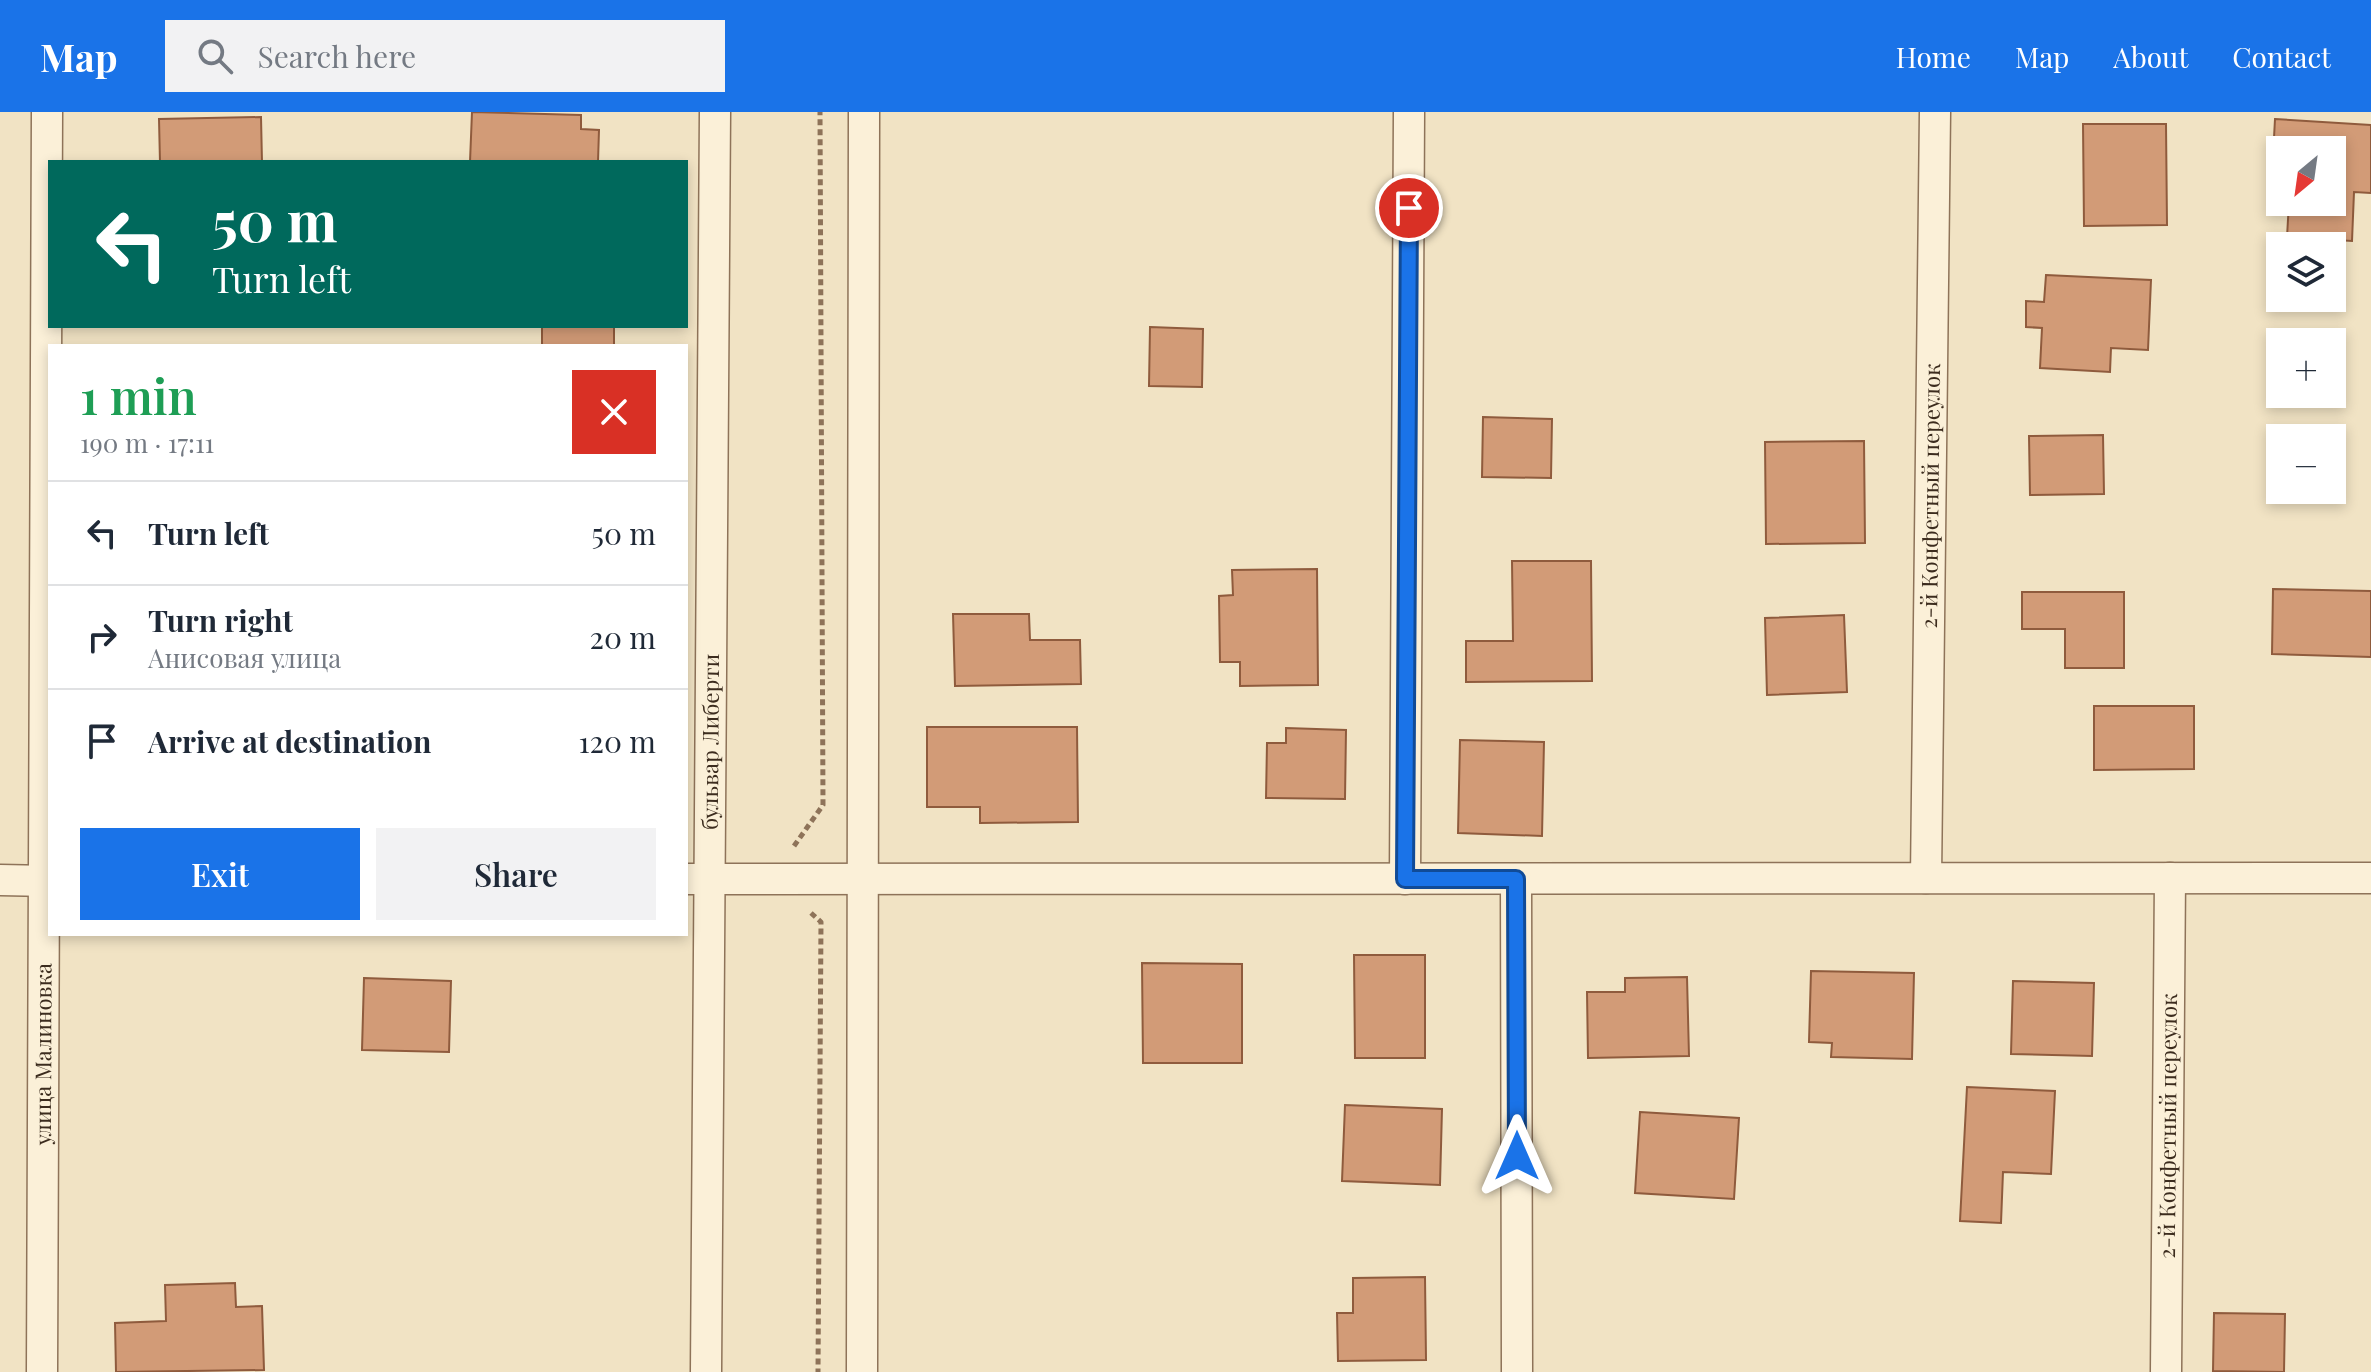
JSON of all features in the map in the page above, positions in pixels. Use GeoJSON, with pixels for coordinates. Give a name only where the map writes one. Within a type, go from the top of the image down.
{"type":"FeatureCollection","features":[{"type":"Feature","properties":{"kind":"street","name":"улица Малиновка"},"geometry":{"type":"LineString","coordinates":[[42,1372],[47,881],[47,112]]}},
{"type":"Feature","properties":{"kind":"street","name":"бульвар Либерти"},"geometry":{"type":"LineString","coordinates":[[706,1372],[698,879],[715,112]]}},
{"type":"Feature","properties":{"kind":"street"},"geometry":{"type":"LineString","coordinates":[[862,1372],[864,112]]}},
{"type":"Feature","properties":{"kind":"street"},"geometry":{"type":"LineString","coordinates":[[1405,879],[1409,112]]}},
{"type":"Feature","properties":{"kind":"street","name":"2-й Конфетный переулок"},"geometry":{"type":"LineString","coordinates":[[1926,878],[1935,112]]}},
{"type":"Feature","properties":{"kind":"street","name":"2-й Конфетный переулок"},"geometry":{"type":"LineString","coordinates":[[2166,1372],[2170,878]]}},
{"type":"Feature","properties":{"kind":"street"},"geometry":{"type":"LineString","coordinates":[[698,879],[2371,878]]}},
{"type":"Feature","properties":{"kind":"street"},"geometry":{"type":"LineString","coordinates":[[1516,879],[1517,1372]]}},
{"type":"Feature","properties":{"kind":"street"},"geometry":{"type":"LineString","coordinates":[[0,880],[47,881]]}},
{"type":"Feature","properties":{"kind":"path"},"geometry":{"type":"LineString","coordinates":[[818,1372],[821,922],[770,879],[823,805],[820,112]]}},
{"type":"Feature","properties":{"kind":"building"},"geometry":{"type":"Polygon","coordinates":[[[472,112],[581,115],[581,129],[599,130],[598,160],[470,160],[472,112]]]}},
{"type":"Feature","properties":{"kind":"building"},"geometry":{"type":"Polygon","coordinates":[[[261,117],[262,160],[160,160],[159,119],[261,117]]]}},
{"type":"Feature","properties":{"kind":"building"},"geometry":{"type":"Polygon","coordinates":[[[2275,119],[2371,125],[2371,193],[2354,192],[2352,241],[2346,241],[2346,232],[2287,232],[2288,216],[2346,216],[2346,136],[2274,136],[2275,119]]]}},
{"type":"Feature","properties":{"kind":"building"},"geometry":{"type":"Polygon","coordinates":[[[2083,124],[2166,124],[2167,225],[2084,226],[2083,124]]]}},
{"type":"Feature","properties":{"kind":"building"},"geometry":{"type":"Polygon","coordinates":[[[2046,275],[2151,280],[2148,350],[2111,348],[2110,372],[2040,368],[2042,328],[2026,327],[2026,301],[2044,302],[2046,275]]]}},
{"type":"Feature","properties":{"kind":"building"},"geometry":{"type":"Polygon","coordinates":[[[1150,327],[1203,329],[1202,387],[1149,386],[1150,327]]]}},
{"type":"Feature","properties":{"kind":"building"},"geometry":{"type":"Polygon","coordinates":[[[542,328],[614,328],[614,344],[542,344],[542,328]]]}},
{"type":"Feature","properties":{"kind":"building"},"geometry":{"type":"Polygon","coordinates":[[[1483,417],[1552,419],[1551,478],[1482,477],[1483,417]]]}},
{"type":"Feature","properties":{"kind":"building"},"geometry":{"type":"Polygon","coordinates":[[[2103,435],[2104,494],[2030,495],[2029,436],[2103,435]]]}},
{"type":"Feature","properties":{"kind":"building"},"geometry":{"type":"Polygon","coordinates":[[[1864,441],[1865,543],[1766,544],[1765,442],[1864,441]]]}},
{"type":"Feature","properties":{"kind":"building"},"geometry":{"type":"Polygon","coordinates":[[[1512,561],[1591,561],[1592,681],[1466,682],[1466,641],[1513,641],[1512,561]]]}},
{"type":"Feature","properties":{"kind":"building"},"geometry":{"type":"Polygon","coordinates":[[[1317,569],[1318,685],[1240,686],[1240,662],[1220,662],[1219,596],[1233,595],[1232,570],[1317,569]]]}},
{"type":"Feature","properties":{"kind":"building"},"geometry":{"type":"Polygon","coordinates":[[[2273,589],[2371,591],[2371,657],[2272,654],[2273,589]]]}},
{"type":"Feature","properties":{"kind":"building"},"geometry":{"type":"Polygon","coordinates":[[[2022,592],[2124,592],[2124,668],[2065,668],[2065,629],[2022,629],[2022,592]]]}},
{"type":"Feature","properties":{"kind":"building"},"geometry":{"type":"Polygon","coordinates":[[[953,614],[1029,614],[1030,640],[1080,640],[1081,684],[955,686],[953,614]]]}},
{"type":"Feature","properties":{"kind":"building"},"geometry":{"type":"Polygon","coordinates":[[[1844,615],[1847,692],[1767,695],[1765,618],[1844,615]]]}},
{"type":"Feature","properties":{"kind":"building"},"geometry":{"type":"Polygon","coordinates":[[[2094,706],[2194,706],[2194,769],[2094,770],[2094,706]]]}},
{"type":"Feature","properties":{"kind":"building"},"geometry":{"type":"Polygon","coordinates":[[[927,727],[1077,727],[1078,822],[980,823],[980,807],[927,807],[927,727]]]}},
{"type":"Feature","properties":{"kind":"building"},"geometry":{"type":"Polygon","coordinates":[[[1286,728],[1346,730],[1345,799],[1266,798],[1267,743],[1286,743],[1286,728]]]}},
{"type":"Feature","properties":{"kind":"building"},"geometry":{"type":"Polygon","coordinates":[[[1460,740],[1544,742],[1542,836],[1458,833],[1460,740]]]}},
{"type":"Feature","properties":{"kind":"building"},"geometry":{"type":"Polygon","coordinates":[[[1354,955],[1425,955],[1425,1058],[1355,1058],[1354,955]]]}},
{"type":"Feature","properties":{"kind":"building"},"geometry":{"type":"Polygon","coordinates":[[[1142,963],[1242,964],[1242,1063],[1143,1063],[1142,963]]]}},
{"type":"Feature","properties":{"kind":"building"},"geometry":{"type":"Polygon","coordinates":[[[1811,971],[1914,973],[1912,1059],[1831,1057],[1832,1043],[1809,1042],[1811,971]]]}},
{"type":"Feature","properties":{"kind":"building"},"geometry":{"type":"Polygon","coordinates":[[[1687,977],[1689,1056],[1588,1058],[1587,992],[1625,992],[1625,978],[1687,977]]]}},
{"type":"Feature","properties":{"kind":"building"},"geometry":{"type":"Polygon","coordinates":[[[364,978],[451,981],[449,1052],[362,1050],[364,978]]]}},
{"type":"Feature","properties":{"kind":"building"},"geometry":{"type":"Polygon","coordinates":[[[2013,981],[2094,983],[2092,1056],[2011,1054],[2013,981]]]}},
{"type":"Feature","properties":{"kind":"building"},"geometry":{"type":"Polygon","coordinates":[[[1967,1087],[2055,1091],[2051,1174],[2003,1172],[2001,1223],[1960,1221],[1967,1087]]]}},
{"type":"Feature","properties":{"kind":"building"},"geometry":{"type":"Polygon","coordinates":[[[1345,1105],[1442,1109],[1440,1185],[1342,1181],[1345,1105]]]}},
{"type":"Feature","properties":{"kind":"building"},"geometry":{"type":"Polygon","coordinates":[[[1640,1112],[1739,1118],[1734,1199],[1635,1193],[1640,1112]]]}},
{"type":"Feature","properties":{"kind":"building"},"geometry":{"type":"Polygon","coordinates":[[[1425,1277],[1426,1360],[1338,1361],[1337,1313],[1353,1313],[1353,1278],[1425,1277]]]}},
{"type":"Feature","properties":{"kind":"building"},"geometry":{"type":"Polygon","coordinates":[[[235,1283],[236,1307],[262,1306],[264,1370],[116,1372],[115,1323],[166,1321],[165,1285],[235,1283]]]}},
{"type":"Feature","properties":{"kind":"building"},"geometry":{"type":"Polygon","coordinates":[[[2214,1313],[2285,1314],[2284,1372],[2213,1371],[2214,1313]]]}},
{"type":"Feature","properties":{"kind":"route"},"geometry":{"type":"LineString","coordinates":[[1409,208],[1405,879],[1516,879],[1517,1156]]}}]}
